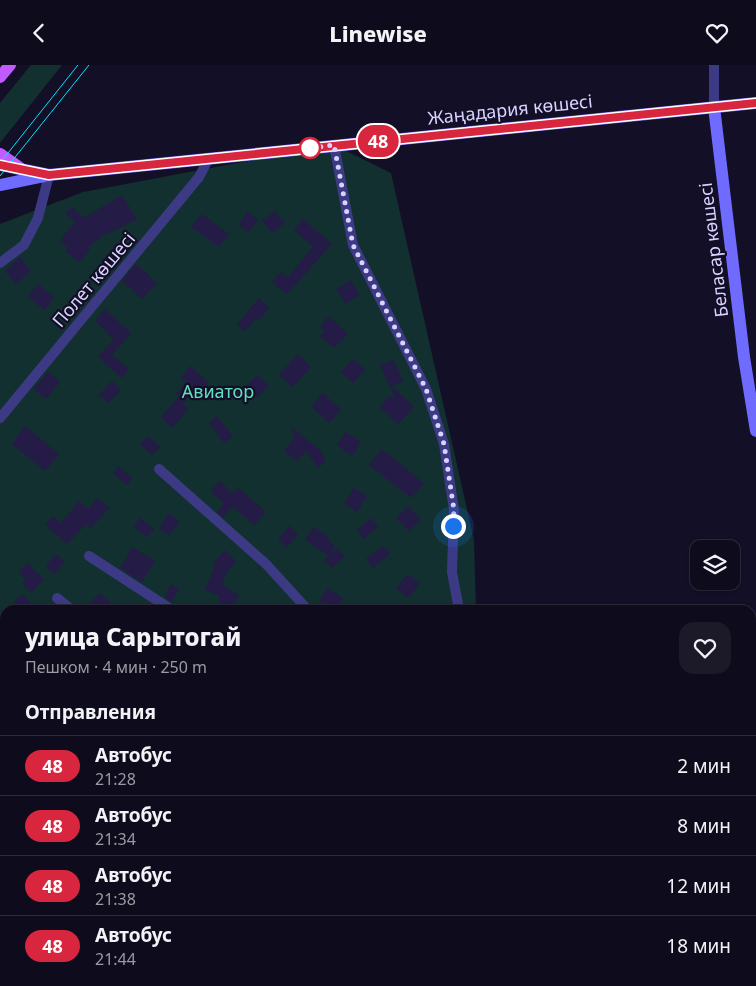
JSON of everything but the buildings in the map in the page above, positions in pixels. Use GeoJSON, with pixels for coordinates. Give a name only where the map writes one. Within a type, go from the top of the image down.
{"type":"FeatureCollection","features":[{"type":"Feature","properties":{"kind":"main road"},"geometry":{"type":"LineString","coordinates":[[0,154],[20,169]]}},
{"type":"Feature","properties":{"kind":"street","name":"Беласар көшесі"},"geometry":{"type":"LineString","coordinates":[[714,65],[714,107],[744,357],[756,431]]}},
{"type":"Feature","properties":{"kind":"street","name":"Жаңадария көшесі"},"geometry":{"type":"LineString","coordinates":[[0,165],[49,175],[756,103]]}},
{"type":"Feature","properties":{"kind":"street"},"geometry":{"type":"LineString","coordinates":[[334,145],[353,245],[426,389],[444,444],[454,510],[452,573],[458,605]]}},
{"type":"Feature","properties":{"kind":"street","name":"Полет көшесі"},"geometry":{"type":"LineString","coordinates":[[0,418],[200,177],[208,160]]}},
{"type":"Feature","properties":{"kind":"street"},"geometry":{"type":"LineString","coordinates":[[0,185],[49,175],[38,218],[24,245],[0,263]]}},
{"type":"Feature","properties":{"kind":"street"},"geometry":{"type":"LineString","coordinates":[[159,469],[266,564],[303,605]]}},
{"type":"Feature","properties":{"kind":"street"},"geometry":{"type":"LineString","coordinates":[[89,556],[164,605]]}},
{"type":"Feature","properties":{"kind":"street"},"geometry":{"type":"LineString","coordinates":[[57,598],[66,605]]}},
{"type":"Feature","properties":{"kind":"green space"},"geometry":{"type":"Polygon","coordinates":[[[31,65],[62,65],[0,143],[0,103],[31,65]]]}},
{"type":"Feature","properties":{"kind":"green space","name":"Авиатор"},"geometry":{"type":"Polygon","coordinates":[[[334,145],[391,173],[474,540],[476,605],[0,605],[0,224],[83,192],[334,145]]]}},
{"type":"Feature","properties":{"kind":"tram line"},"geometry":{"type":"LineString","coordinates":[[0,163],[78,65]]}},
{"type":"Feature","properties":{"kind":"tram line"},"geometry":{"type":"LineString","coordinates":[[0,176],[89,65]]}},
{"type":"Feature","properties":{"kind":"bus line","name":"48"},"geometry":{"type":"LineString","coordinates":[[0,165],[49,175],[756,103]]}},
{"type":"Feature","properties":{"kind":"route"},"geometry":{"type":"LineString","coordinates":[[310,148],[302,149],[334,145],[353,245],[426,389],[444,444],[454,510],[453,526]]}}]}
